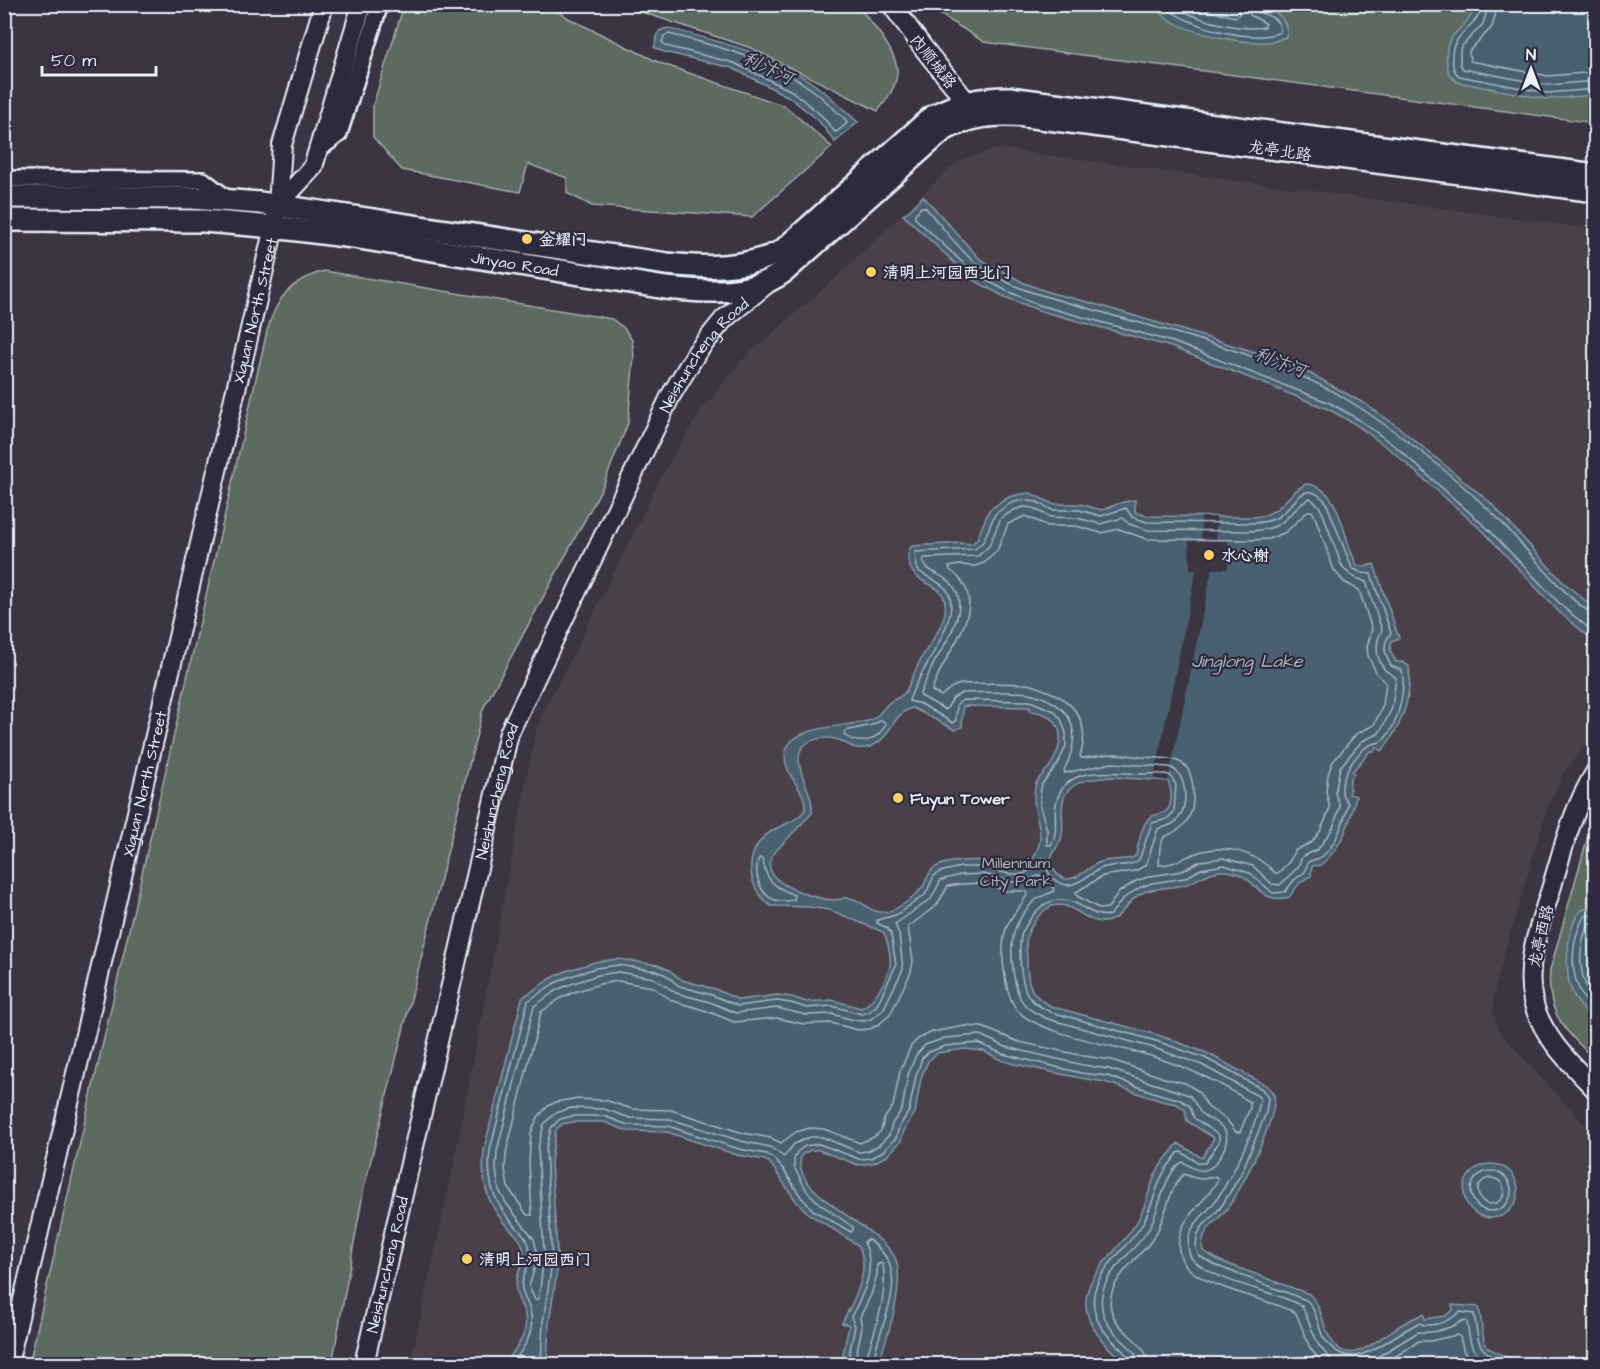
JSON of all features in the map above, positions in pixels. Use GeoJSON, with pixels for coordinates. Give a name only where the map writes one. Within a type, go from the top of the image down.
{"type":"FeatureCollection","features":[{"type":"Feature","properties":{"kind":"main road","name":"龙亭北路"},"geometry":{"type":"LineString","coordinates":[[970,113],[990,98],[1027,99],[1596,175]]}},
{"type":"Feature","properties":{"kind":"main road","name":"Jinyao Road"},"geometry":{"type":"LineString","coordinates":[[4,197],[192,198],[278,205],[667,264],[711,266],[757,262],[783,251],[932,117],[951,107],[970,113]]}},
{"type":"Feature","properties":{"kind":"main road","name":"Jinyao Road"},"geometry":{"type":"LineString","coordinates":[[4,220],[204,221],[274,227],[353,237],[666,288],[716,291],[751,288],[771,280],[794,263],[942,131],[970,113]]}},
{"type":"Feature","properties":{"kind":"main road","name":"龙亭北路"},"geometry":{"type":"LineString","coordinates":[[970,113],[1025,116],[1596,191]]}},
{"type":"Feature","properties":{"kind":"street","name":"Xiguan North Street"},"geometry":{"type":"LineString","coordinates":[[8,1365],[274,227],[278,205],[282,145],[324,4]]}},
{"type":"Feature","properties":{"kind":"street"},"geometry":{"type":"LineString","coordinates":[[278,205],[313,167],[362,4]]}},
{"type":"Feature","properties":{"kind":"street"},"geometry":{"type":"LineString","coordinates":[[318,150],[339,134],[380,4]]}},
{"type":"Feature","properties":{"kind":"street","name":"内顺城路"},"geometry":{"type":"LineString","coordinates":[[891,4],[970,113]]}},
{"type":"Feature","properties":{"kind":"street"},"geometry":{"type":"LineString","coordinates":[[4,179],[203,180],[230,201]]}},
{"type":"Feature","properties":{"kind":"street","name":"Neishuncheng Road"},"geometry":{"type":"LineString","coordinates":[[364,1365],[508,733],[671,395],[697,352],[724,319],[771,280]]}},
{"type":"Feature","properties":{"kind":"street","name":"龙亭西路"},"geometry":{"type":"LineString","coordinates":[[1596,771],[1582,794],[1568,829],[1534,948],[1531,974],[1533,1000],[1542,1023],[1568,1061],[1596,1090]]}},
{"type":"Feature","properties":{"kind":"shaded area","name":"Millennium City Park"},"geometry":{"type":"Polygon","coordinates":[[[1004,149],[1595,229],[1595,731],[1563,774],[1547,809],[1504,955],[1495,989],[1493,1012],[1498,1030],[1595,1136],[1595,1364],[410,1364],[451,1178],[536,730],[545,707],[665,469],[702,410],[741,361],[834,279],[950,168],[963,159],[992,150],[1004,149]]]}},
{"type":"Feature","properties":{"kind":"green space"},"geometry":{"type":"Polygon","coordinates":[[[404,5],[548,5],[570,19],[660,63],[785,106],[832,147],[752,217],[592,206],[567,193],[567,178],[528,164],[520,192],[402,170],[373,137],[373,105],[404,5]]]}},
{"type":"Feature","properties":{"kind":"green space"},"geometry":{"type":"Polygon","coordinates":[[[620,5],[857,5],[882,37],[893,56],[897,73],[895,84],[878,111],[751,48],[620,5]]]}},
{"type":"Feature","properties":{"kind":"green space"},"geometry":{"type":"Polygon","coordinates":[[[930,5],[1595,5],[1595,123],[984,42],[933,10],[930,5]]]}},
{"type":"Feature","properties":{"kind":"green space"},"geometry":{"type":"Polygon","coordinates":[[[324,271],[612,319],[624,328],[632,340],[634,355],[628,423],[603,486],[483,709],[364,1188],[332,1364],[29,1364],[267,331],[275,309],[286,292],[302,280],[324,271]]]}},
{"type":"Feature","properties":{"kind":"green space"},"geometry":{"type":"Polygon","coordinates":[[[1595,818],[1595,1061],[1567,1031],[1555,1011],[1551,1000],[1550,970],[1595,818]]]}},
{"type":"Feature","properties":{"kind":"water"},"geometry":{"type":"Polygon","coordinates":[[[1154,5],[1243,5],[1266,9],[1279,15],[1286,27],[1287,36],[1263,42],[1219,37],[1177,24],[1165,17],[1154,5]]]}},
{"type":"Feature","properties":{"kind":"water"},"geometry":{"type":"Polygon","coordinates":[[[1476,5],[1595,5],[1595,95],[1547,99],[1457,82],[1449,74],[1447,48],[1454,35],[1471,16],[1476,5]]]}},
{"type":"Feature","properties":{"kind":"water","name":"利汴河"},"geometry":{"type":"Polygon","coordinates":[[[667,28],[728,44],[788,68],[823,91],[858,122],[835,142],[818,120],[789,97],[732,68],[664,52],[654,47],[659,31],[667,28]]]}},
{"type":"Feature","properties":{"kind":"water","name":"利汴河"},"geometry":{"type":"Polygon","coordinates":[[[923,196],[980,259],[1024,283],[1051,293],[1262,354],[1311,374],[1365,404],[1397,426],[1491,503],[1562,581],[1595,609],[1595,642],[1558,611],[1484,532],[1392,451],[1355,424],[1328,409],[1171,347],[1038,310],[1005,297],[973,280],[903,215],[923,196]]]}},
{"type":"Feature","properties":{"kind":"water","name":"Jinglong Lake"},"geometry":{"type":"Polygon","coordinates":[[[1306,484],[1318,487],[1327,494],[1340,516],[1357,565],[1364,567],[1374,564],[1399,638],[1391,641],[1390,650],[1396,662],[1409,666],[1407,700],[1395,732],[1382,751],[1377,748],[1373,752],[1371,750],[1352,772],[1354,774],[1350,779],[1349,794],[1356,796],[1348,825],[1340,842],[1321,865],[1312,866],[1311,876],[1301,882],[1289,897],[1278,899],[1270,897],[1244,877],[1236,873],[1220,871],[1210,873],[1182,886],[1153,889],[1142,893],[1110,921],[1089,919],[1068,907],[1053,906],[1040,915],[1026,939],[1029,983],[1039,999],[1053,1007],[1158,1035],[1207,1053],[1266,1085],[1272,1091],[1274,1106],[1257,1154],[1232,1201],[1205,1233],[1203,1251],[1220,1261],[1309,1294],[1318,1307],[1327,1332],[1341,1350],[1356,1352],[1364,1349],[1423,1314],[1425,1319],[1445,1316],[1453,1310],[1452,1305],[1479,1307],[1484,1341],[1488,1348],[1521,1364],[1132,1364],[1127,1362],[1105,1344],[1088,1317],[1086,1301],[1089,1286],[1138,1220],[1156,1173],[1178,1143],[1202,1158],[1214,1138],[1187,1121],[1185,1110],[1177,1104],[1161,1101],[1105,1082],[1014,1064],[984,1051],[965,1049],[938,1053],[928,1061],[921,1078],[915,1113],[904,1130],[901,1141],[887,1156],[873,1163],[858,1165],[819,1150],[811,1150],[802,1154],[801,1168],[808,1183],[838,1210],[874,1235],[888,1248],[896,1260],[897,1298],[878,1364],[833,1364],[833,1359],[842,1360],[849,1325],[842,1323],[860,1285],[862,1255],[858,1245],[809,1214],[796,1201],[770,1163],[737,1155],[667,1132],[627,1131],[604,1122],[573,1122],[562,1124],[556,1130],[551,1162],[558,1264],[549,1323],[547,1364],[504,1364],[521,1340],[526,1326],[524,1311],[516,1289],[523,1251],[521,1241],[492,1206],[484,1179],[483,1160],[522,998],[566,971],[595,962],[618,959],[658,965],[682,980],[715,989],[739,1000],[777,995],[807,1002],[832,1000],[861,1008],[875,996],[883,983],[889,970],[890,953],[883,932],[830,910],[771,906],[757,891],[753,882],[751,863],[753,853],[765,836],[797,818],[805,810],[803,796],[786,763],[785,755],[789,745],[797,737],[808,732],[874,718],[888,703],[906,691],[922,657],[939,629],[945,613],[944,598],[941,592],[919,578],[910,568],[908,555],[912,546],[972,544],[977,539],[989,510],[1009,497],[1021,494],[1030,493],[1053,504],[1080,504],[1102,510],[1135,500],[1135,512],[1147,516],[1250,517],[1270,513],[1306,484]],[[963,706],[962,727],[955,730],[913,708],[901,714],[880,741],[870,747],[856,748],[839,740],[826,738],[807,743],[800,752],[799,759],[801,773],[811,799],[812,813],[773,854],[770,867],[775,877],[789,887],[809,895],[837,900],[854,899],[872,910],[883,912],[898,907],[914,896],[924,885],[932,870],[940,865],[973,860],[993,862],[1018,869],[1028,865],[1035,855],[1040,839],[1034,796],[1035,787],[1057,753],[1059,728],[1049,717],[1030,711],[1030,707],[963,706]],[[1112,777],[1081,782],[1072,787],[1064,797],[1062,835],[1051,860],[1054,871],[1059,876],[1073,878],[1100,862],[1132,858],[1136,855],[1141,832],[1148,819],[1168,810],[1171,793],[1168,781],[1112,777]]]}},
{"type":"Feature","properties":{"kind":"water"},"geometry":{"type":"Polygon","coordinates":[[[1584,909],[1595,909],[1595,1023],[1573,994],[1569,981],[1567,958],[1570,934],[1573,923],[1584,909]]]}},
{"type":"Feature","properties":{"kind":"water"},"geometry":{"type":"Polygon","coordinates":[[[1491,1164],[1510,1172],[1518,1191],[1510,1210],[1491,1218],[1472,1210],[1464,1191],[1472,1172],[1491,1164]]]}},
{"type":"Feature","properties":{"kind":"pier"},"geometry":{"type":"Polygon","coordinates":[[[1201,517],[1216,517],[1216,540],[1228,540],[1228,569],[1212,569],[1168,781],[1154,779],[1196,570],[1190,569],[1189,541],[1201,540],[1201,517]]]}},
{"type":"Feature","properties":{"kind":"place","name":"金耀门"},"geometry":{"type":"Point","coordinates":[527,239]}},
{"type":"Feature","properties":{"kind":"place","name":"清明上河园西北门"},"geometry":{"type":"Point","coordinates":[871,272]}},
{"type":"Feature","properties":{"kind":"place","name":"水心榭"},"geometry":{"type":"Point","coordinates":[1209,555]}},
{"type":"Feature","properties":{"kind":"place","name":"Fuyun Tower"},"geometry":{"type":"Point","coordinates":[898,798]}},
{"type":"Feature","properties":{"kind":"place","name":"清明上河园西门"},"geometry":{"type":"Point","coordinates":[467,1259]}}]}
